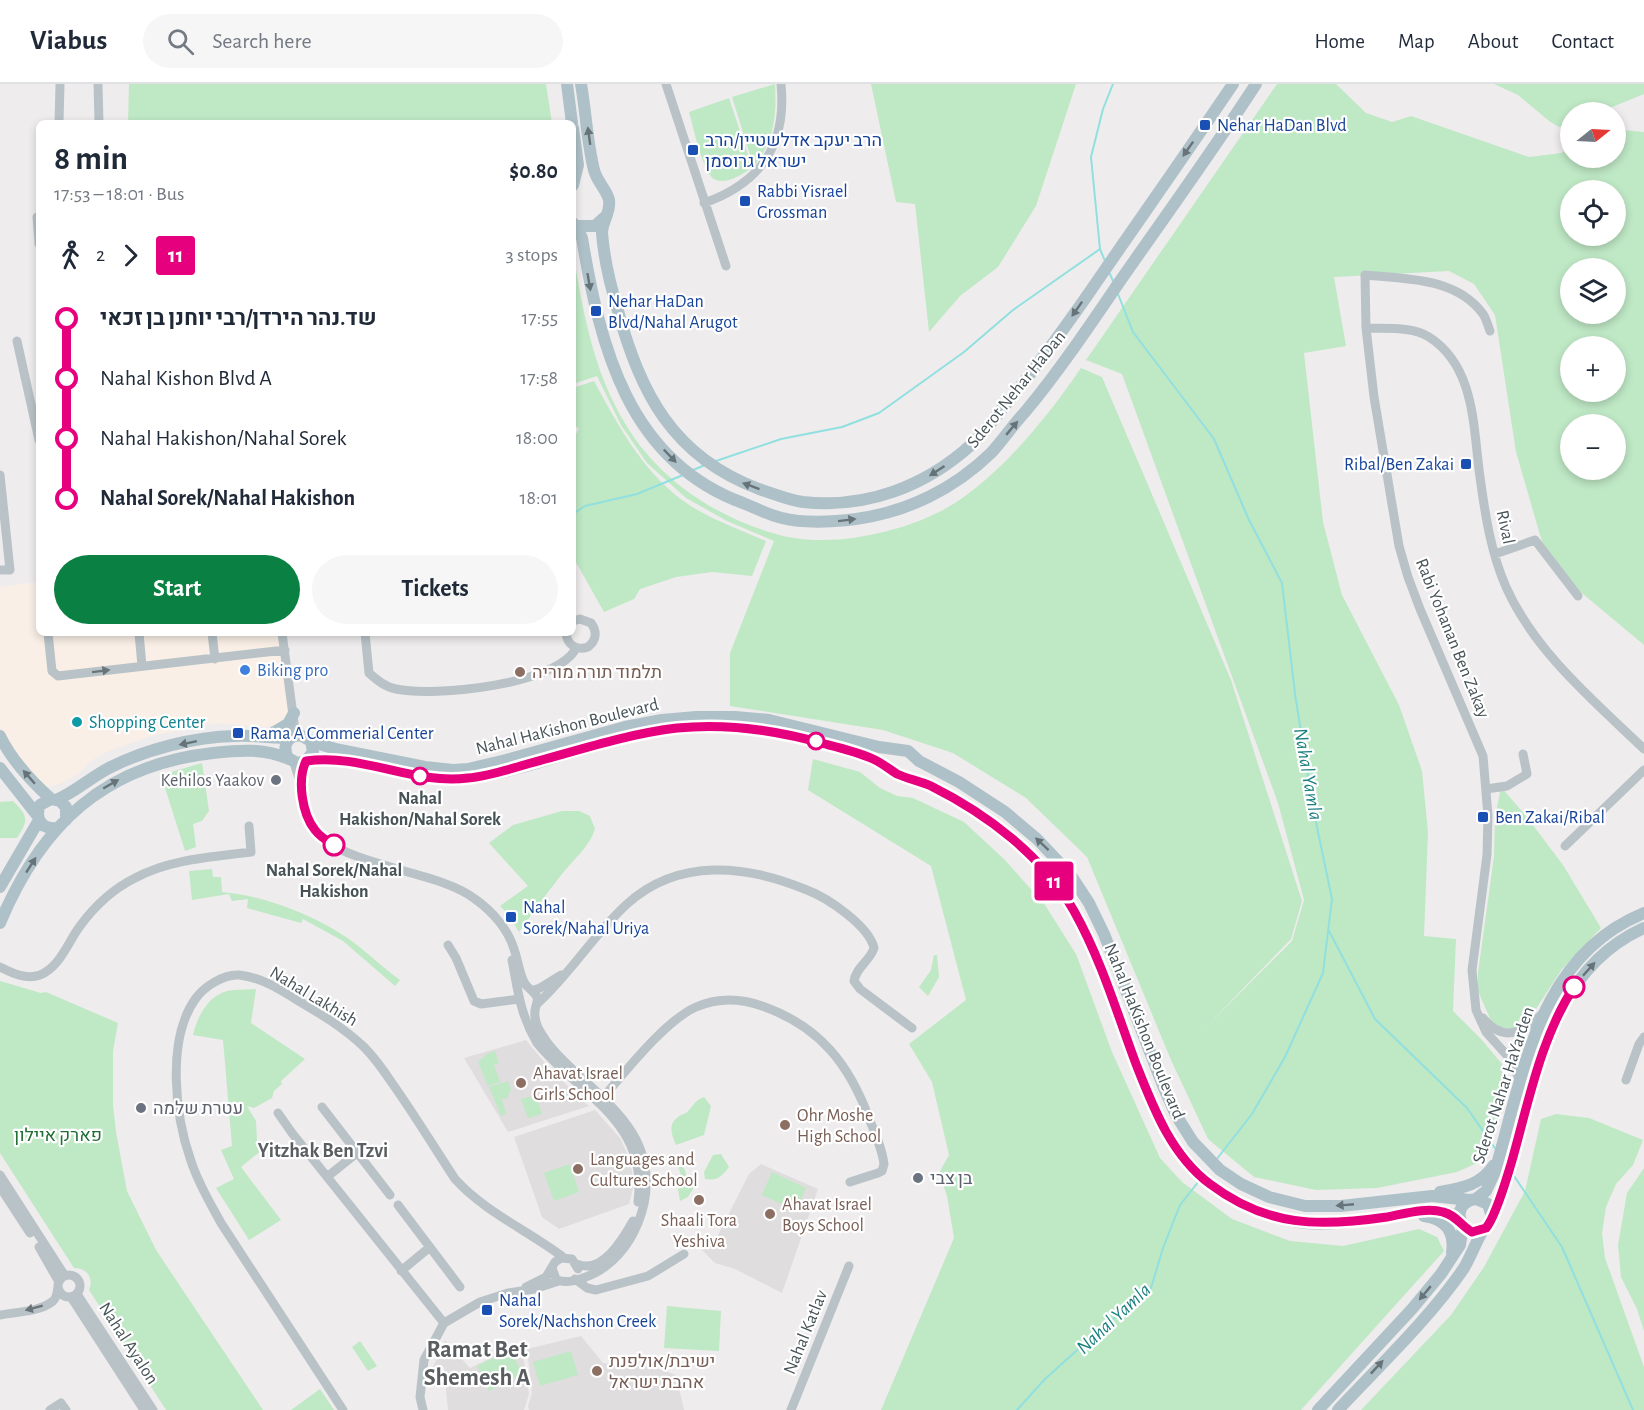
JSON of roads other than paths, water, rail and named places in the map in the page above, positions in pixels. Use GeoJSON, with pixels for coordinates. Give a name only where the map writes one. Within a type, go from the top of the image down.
{"type":"FeatureCollection","features":[{"type":"Feature","properties":{"kind":"main road"},"geometry":{"type":"LineString","coordinates":[[567,84],[572,120]]}},
{"type":"Feature","properties":{"kind":"main road","name":"Sderot Nehar HaDan"},"geometry":{"type":"LineString","coordinates":[[582,84],[593,165],[609,200],[602,230],[608,271],[623,332],[636,370],[653,404],[692,450],[716,469],[735,480],[789,500],[820,504],[874,498],[911,485],[934,474],[976,441],[1037,367],[1233,84]]}},
{"type":"Feature","properties":{"kind":"main road","name":"Sderot Nehar HaDan"},"geometry":{"type":"LineString","coordinates":[[576,228],[582,238],[597,317],[616,378],[634,414],[676,463],[702,484],[723,496],[782,518],[817,522],[877,516],[919,502],[944,489],[967,474],[991,452],[1054,377],[1256,84]]}},
{"type":"Feature","properties":{"kind":"main road"},"geometry":{"type":"LineString","coordinates":[[576,150],[578,165],[576,173]]}},
{"type":"Feature","properties":{"kind":"main road"},"geometry":{"type":"LineString","coordinates":[[576,184],[586,181],[602,186]]}},
{"type":"Feature","properties":{"kind":"main road","name":"Sderot Nehar HaDan"},"geometry":{"type":"LineString","coordinates":[[576,224],[595,226],[606,216]]}},
{"type":"Feature","properties":{"kind":"main road"},"geometry":{"type":"LineString","coordinates":[[267,736],[288,724],[294,713]]}},
{"type":"Feature","properties":{"kind":"main road","name":"Nahal HaKishon Boulevard"},"geometry":{"type":"LineString","coordinates":[[311,741],[358,754],[453,770],[483,766],[650,722],[679,718],[735,717],[793,725],[879,747],[904,751]]}},
{"type":"Feature","properties":{"kind":"main road","name":"Nahal HaKishon Boulevard"},"geometry":{"type":"LineString","coordinates":[[0,923],[22,880],[49,837],[84,802],[117,780],[168,762],[203,754],[252,750],[268,751],[298,761],[345,760],[424,777],[454,779],[469,778],[648,733],[680,728],[735,727],[768,730],[866,756],[899,773],[921,781],[951,797],[995,826],[1038,863],[1065,897],[1081,924],[1161,1123],[1179,1152],[1199,1175],[1233,1199],[1262,1213],[1287,1220],[1316,1224],[1342,1223],[1437,1210],[1451,1214],[1461,1223]]}},
{"type":"Feature","properties":{"kind":"main road"},"geometry":{"type":"LineString","coordinates":[[0,736],[21,769],[53,800],[66,807],[62,824],[45,827],[0,768]]}},
{"type":"Feature","properties":{"kind":"main road"},"geometry":{"type":"LineString","coordinates":[[0,887],[38,818],[40,805],[69,794],[110,767],[146,753],[220,737],[267,736],[294,736],[305,736],[311,741],[313,752],[298,761],[285,750],[286,742],[294,736]]}},
{"type":"Feature","properties":{"kind":"main road"},"geometry":{"type":"LineString","coordinates":[[904,751],[911,753],[915,758],[914,770],[899,773],[891,764],[894,756],[904,751]]}},
{"type":"Feature","properties":{"kind":"main road","name":"Nahal HaKishon Boulevard"},"geometry":{"type":"LineString","coordinates":[[915,758],[959,782],[1005,812],[1050,851],[1080,887],[1104,934],[1173,1108],[1183,1128],[1210,1162],[1241,1184],[1269,1197],[1290,1203],[1329,1206],[1432,1196],[1473,1199]]}},
{"type":"Feature","properties":{"kind":"main road","name":"Sderot Nahar HaYarden"},"geometry":{"type":"LineString","coordinates":[[1473,1199],[1486,1191],[1490,1185],[1534,1037],[1553,993],[1578,959],[1605,933],[1644,913]]}},
{"type":"Feature","properties":{"kind":"main road","name":"Sderot Nahar HaYarden"},"geometry":{"type":"LineString","coordinates":[[1492,1217],[1506,1182],[1550,1035],[1566,1000],[1588,968],[1614,945],[1644,928]]}},
{"type":"Feature","properties":{"kind":"main road"},"geometry":{"type":"LineString","coordinates":[[1403,1199],[1456,1190],[1475,1184],[1490,1171],[1500,1156]]}},
{"type":"Feature","properties":{"kind":"main road"},"geometry":{"type":"LineString","coordinates":[[1318,1410],[1412,1309],[1449,1263],[1460,1245],[1460,1211],[1466,1202],[1473,1199],[1488,1204],[1492,1217],[1489,1225],[1483,1230],[1470,1258],[1452,1283],[1338,1410]]}},
{"type":"Feature","properties":{"kind":"main road"},"geometry":{"type":"LineString","coordinates":[[1408,1213],[1438,1219],[1448,1227],[1453,1245],[1449,1263]]}},
{"type":"Feature","properties":{"kind":"main road"},"geometry":{"type":"LineString","coordinates":[[1461,1223],[1472,1232],[1483,1230]]}},
{"type":"Feature","properties":{"kind":"street"},"geometry":{"type":"LineString","coordinates":[[59,120],[60,84]]}},
{"type":"Feature","properties":{"kind":"street"},"geometry":{"type":"LineString","coordinates":[[98,84],[99,120]]}},
{"type":"Feature","properties":{"kind":"street"},"geometry":{"type":"LineString","coordinates":[[666,84],[726,266]]}},
{"type":"Feature","properties":{"kind":"street"},"geometry":{"type":"LineString","coordinates":[[704,203],[722,197],[740,186],[759,169],[769,155],[777,139],[781,122],[783,102],[781,84]]}},
{"type":"Feature","properties":{"kind":"street","name":"Rabi Yohanan Ben Zakay"},"geometry":{"type":"LineString","coordinates":[[1490,331],[1484,315],[1464,294],[1431,282],[1365,275],[1366,328],[1374,397],[1399,546],[1420,609],[1483,756],[1488,816],[1487,855],[1473,970],[1473,997],[1482,1025],[1513,1062],[1519,1076],[1520,1086]]}},
{"type":"Feature","properties":{"kind":"street","name":"Rival"},"geometry":{"type":"LineString","coordinates":[[1366,328],[1416,331],[1428,336],[1441,347],[1462,376],[1472,410],[1480,476],[1495,554],[1506,587],[1538,640],[1644,749]]}},
{"type":"Feature","properties":{"kind":"street"},"geometry":{"type":"LineString","coordinates":[[17,341],[36,426]]}},
{"type":"Feature","properties":{"kind":"street"},"geometry":{"type":"LineString","coordinates":[[0,475],[10,570],[0,570]]}},
{"type":"Feature","properties":{"kind":"street"},"geometry":{"type":"LineString","coordinates":[[1495,554],[1535,540],[1578,596]]}},
{"type":"Feature","properties":{"kind":"street"},"geometry":{"type":"LineString","coordinates":[[566,636],[566,639],[576,648],[585,648],[592,644],[596,632],[591,623],[586,620],[576,620]]}},
{"type":"Feature","properties":{"kind":"street"},"geometry":{"type":"LineString","coordinates":[[48,636],[52,672],[58,676],[285,650]]}},
{"type":"Feature","properties":{"kind":"street"},"geometry":{"type":"LineString","coordinates":[[139,636],[142,666]]}},
{"type":"Feature","properties":{"kind":"street"},"geometry":{"type":"LineString","coordinates":[[212,636],[215,659]]}},
{"type":"Feature","properties":{"kind":"street"},"geometry":{"type":"LineString","coordinates":[[283,636],[294,713],[294,736]]}},
{"type":"Feature","properties":{"kind":"street"},"geometry":{"type":"LineString","coordinates":[[364,636],[369,673],[388,687],[423,692],[472,689],[544,672],[564,663],[576,648]]}},
{"type":"Feature","properties":{"kind":"street"},"geometry":{"type":"LineString","coordinates":[[1486,789],[1507,786],[1527,774],[1523,754]]}},
{"type":"Feature","properties":{"kind":"street"},"geometry":{"type":"LineString","coordinates":[[298,761],[308,818],[316,832],[324,839],[371,861],[459,888],[489,910],[514,946],[522,976],[531,991],[537,995],[535,1018],[544,1038],[601,1100],[632,1144],[639,1172],[640,1190],[634,1221],[615,1249],[592,1265],[582,1266],[572,1259],[563,1257],[546,1276],[519,1291]]}},
{"type":"Feature","properties":{"kind":"street"},"geometry":{"type":"LineString","coordinates":[[1565,846],[1644,770]]}},
{"type":"Feature","properties":{"kind":"street"},"geometry":{"type":"LineString","coordinates":[[249,826],[253,864]]}},
{"type":"Feature","properties":{"kind":"street"},"geometry":{"type":"LineString","coordinates":[[0,967],[17,975],[32,977],[51,968],[94,909],[122,886],[141,875],[180,862],[251,852]]}},
{"type":"Feature","properties":{"kind":"street"},"geometry":{"type":"LineString","coordinates":[[448,945],[474,1001],[481,1004],[519,1001],[530,1010],[564,978],[627,904],[651,886],[674,876],[697,870],[742,870],[785,881],[811,891],[844,913],[868,934],[874,948],[872,954],[856,973],[854,981],[860,989],[912,1028]]}},
{"type":"Feature","properties":{"kind":"street"},"geometry":{"type":"LineString","coordinates":[[423,1410],[420,1397],[424,1360],[444,1323],[480,1302],[559,1281],[568,1283],[602,1269],[626,1246],[638,1222],[646,1191],[646,1170],[638,1142],[627,1124],[544,1052],[531,1034],[519,1001],[504,929]]}},
{"type":"Feature","properties":{"kind":"street"},"geometry":{"type":"LineString","coordinates":[[519,1001],[523,992],[531,991],[559,976],[575,964]]}},
{"type":"Feature","properties":{"kind":"street","name":"Nahal Lakhish"},"geometry":{"type":"LineString","coordinates":[[343,1410],[221,1222],[203,1191],[191,1162],[182,1128],[177,1091],[178,1060],[182,1028],[190,1006],[202,990],[230,976],[239,975],[259,980],[278,989],[341,1028],[366,1048],[455,1179],[468,1193],[563,1257]]}},
{"type":"Feature","properties":{"kind":"street","name":"Rabi Yohanan Ben Zakay"},"geometry":{"type":"LineString","coordinates":[[1473,997],[1484,1021],[1497,1031],[1504,1033],[1519,1031],[1544,1013]]}},
{"type":"Feature","properties":{"kind":"street"},"geometry":{"type":"LineString","coordinates":[[601,1100],[666,1028],[689,1010],[719,1000],[734,999],[753,1003],[784,1014],[815,1035],[840,1061],[851,1077],[871,1121],[884,1164],[882,1171],[850,1182]]}},
{"type":"Feature","properties":{"kind":"street"},"geometry":{"type":"LineString","coordinates":[[1626,1080],[1639,1044],[1644,1037]]}},
{"type":"Feature","properties":{"kind":"street"},"geometry":{"type":"LineString","coordinates":[[322,1107],[390,1195]]}},
{"type":"Feature","properties":{"kind":"street"},"geometry":{"type":"LineString","coordinates":[[278,1113],[291,1133],[444,1323]]}},
{"type":"Feature","properties":{"kind":"street"},"geometry":{"type":"LineString","coordinates":[[327,1177],[358,1152]]}},
{"type":"Feature","properties":{"kind":"street"},"geometry":{"type":"LineString","coordinates":[[0,1175],[2,1188],[61,1282],[63,1295],[74,1295],[80,1285],[72,1276],[61,1282],[56,1297],[44,1306],[0,1315]]}},
{"type":"Feature","properties":{"kind":"street"},"geometry":{"type":"LineString","coordinates":[[398,1205],[460,1287]]}},
{"type":"Feature","properties":{"kind":"street","name":"Nahal Lakhish"},"geometry":{"type":"LineString","coordinates":[[540,1241],[553,1266]]}},
{"type":"Feature","properties":{"kind":"street"},"geometry":{"type":"LineString","coordinates":[[401,1271],[430,1247]]}},
{"type":"Feature","properties":{"kind":"street"},"geometry":{"type":"LineString","coordinates":[[575,1279],[586,1288],[596,1290],[648,1276],[684,1254]]}},
{"type":"Feature","properties":{"kind":"street"},"geometry":{"type":"LineString","coordinates":[[575,1279],[578,1273],[577,1264]]}},
{"type":"Feature","properties":{"kind":"street"},"geometry":{"type":"LineString","coordinates":[[553,1266],[553,1275],[559,1281]]}},
{"type":"Feature","properties":{"kind":"street","name":"Nahal Katlav"},"geometry":{"type":"LineString","coordinates":[[791,1410],[849,1266]]}},
{"type":"Feature","properties":{"kind":"street","name":"Nahal Ayalon"},"geometry":{"type":"LineString","coordinates":[[74,1295],[144,1410]]}},
{"type":"Feature","properties":{"kind":"street","name":"Nahal Ayalon"},"geometry":{"type":"LineString","coordinates":[[74,1295],[153,1410]]}},
{"type":"Feature","properties":{"kind":"street"},"geometry":{"type":"LineString","coordinates":[[50,1410],[62,1403],[66,1410]]}},
{"type":"Feature","properties":{"kind":"waterway","name":"Nahal Yamla"},"geometry":{"type":"LineString","coordinates":[[1105,261],[1100,249],[1091,157],[1103,109],[1113,84]]}},
{"type":"Feature","properties":{"kind":"waterway"},"geometry":{"type":"LineString","coordinates":[[716,461],[781,439],[842,427],[879,413],[964,352],[1013,310],[1100,249]]}},
{"type":"Feature","properties":{"kind":"waterway","name":"Nahal Yamla"},"geometry":{"type":"LineString","coordinates":[[1109,272],[1114,283]]}},
{"type":"Feature","properties":{"kind":"waterway","name":"Nahal Yamla"},"geometry":{"type":"LineString","coordinates":[[1118,294],[1133,332],[1214,439],[1249,520],[1282,583],[1295,694],[1313,808],[1332,899],[1323,973],[1285,1057],[1252,1114],[1216,1160]]}},
{"type":"Feature","properties":{"kind":"waterway"},"geometry":{"type":"LineString","coordinates":[[693,470],[705,465]]}},
{"type":"Feature","properties":{"kind":"waterway"},"geometry":{"type":"LineString","coordinates":[[576,512],[585,506],[637,494],[683,475]]}},
{"type":"Feature","properties":{"kind":"waterway"},"geometry":{"type":"LineString","coordinates":[[1329,931],[1375,1019],[1467,1108],[1497,1151]]}},
{"type":"Feature","properties":{"kind":"waterway"},"geometry":{"type":"LineString","coordinates":[[1512,1173],[1562,1247],[1633,1410]]}},
{"type":"Feature","properties":{"kind":"waterway","name":"Nahal Yamla"},"geometry":{"type":"LineString","coordinates":[[1017,1410],[1045,1379],[1151,1288],[1163,1248],[1180,1205],[1199,1181]]}},
{"type":"Feature","properties":{"kind":"place","name":"Nehar HaDan Blvd"},"geometry":{"type":"Point","coordinates":[1205,125]}},
{"type":"Feature","properties":{"kind":"place","name":"הרב יעקב אדלשטיין/הרב ישראל גרוסמן"},"geometry":{"type":"Point","coordinates":[693,150]}},
{"type":"Feature","properties":{"kind":"place","name":"Rabbi Yisrael Grossman"},"geometry":{"type":"Point","coordinates":[745,201]}},
{"type":"Feature","properties":{"kind":"place","name":"Nehar HaDan Blvd/Nahal Arugot"},"geometry":{"type":"Point","coordinates":[596,311]}},
{"type":"Feature","properties":{"kind":"place","name":"Ribal/Ben Zakai"},"geometry":{"type":"Point","coordinates":[1466,464]}},
{"type":"Feature","properties":{"kind":"place","name":"Biking pro"},"geometry":{"type":"Point","coordinates":[245,670]}},
{"type":"Feature","properties":{"kind":"place","name":"תלמוד תורה מוריה"},"geometry":{"type":"Point","coordinates":[520,672]}},
{"type":"Feature","properties":{"kind":"place","name":"Shopping Center"},"geometry":{"type":"Point","coordinates":[77,722]}},
{"type":"Feature","properties":{"kind":"place","name":"Rama A Commerial Center"},"geometry":{"type":"Point","coordinates":[238,733]}},
{"type":"Feature","properties":{"kind":"place","name":"Nahal Hakishon/Nahal Sorek"},"geometry":{"type":"Point","coordinates":[420,776]}},
{"type":"Feature","properties":{"kind":"place","name":"Kehilos Yaakov"},"geometry":{"type":"Point","coordinates":[276,780]}},
{"type":"Feature","properties":{"kind":"place","name":"Ben Zakai/Ribal"},"geometry":{"type":"Point","coordinates":[1483,817]}},
{"type":"Feature","properties":{"kind":"place","name":"Nahal Sorek/Nahal Hakishon"},"geometry":{"type":"Point","coordinates":[334,845]}},
{"type":"Feature","properties":{"kind":"place","name":"Nahal Sorek/Nahal Uriya"},"geometry":{"type":"Point","coordinates":[511,917]}},
{"type":"Feature","properties":{"kind":"place","name":"Ahavat Israel Girls School"},"geometry":{"type":"Point","coordinates":[521,1083]}},
{"type":"Feature","properties":{"kind":"place","name":"עטרת שלמה"},"geometry":{"type":"Point","coordinates":[141,1108]}},
{"type":"Feature","properties":{"kind":"place","name":"Ohr Moshe High School"},"geometry":{"type":"Point","coordinates":[785,1125]}},
{"type":"Feature","properties":{"kind":"place","name":"Languages and Cultures School"},"geometry":{"type":"Point","coordinates":[578,1169]}},
{"type":"Feature","properties":{"kind":"place","name":"בן צבי"},"geometry":{"type":"Point","coordinates":[918,1178]}},
{"type":"Feature","properties":{"kind":"place","name":"Shaali Tora Yeshiva"},"geometry":{"type":"Point","coordinates":[699,1200]}},
{"type":"Feature","properties":{"kind":"place","name":"Ahavat Israel Boys School"},"geometry":{"type":"Point","coordinates":[770,1214]}},
{"type":"Feature","properties":{"kind":"place","name":"Nahal Sorek/Nachshon Creek"},"geometry":{"type":"Point","coordinates":[487,1310]}},
{"type":"Feature","properties":{"kind":"place","name":"ישיבת/אולפנת אהבת ישראל"},"geometry":{"type":"Point","coordinates":[597,1371]}},
{"type":"Feature","properties":{"kind":"district","name":"Yitzhak Ben Tzvi"},"geometry":{"type":"Point","coordinates":[323,1150]}},
{"type":"Feature","properties":{"kind":"district","name":"Ramat Bet Shemesh A"},"geometry":{"type":"Point","coordinates":[477,1363]}},
{"type":"Feature","properties":{"kind":"park label","name":"פארק איילון"},"geometry":{"type":"Point","coordinates":[58,1135]}}]}
